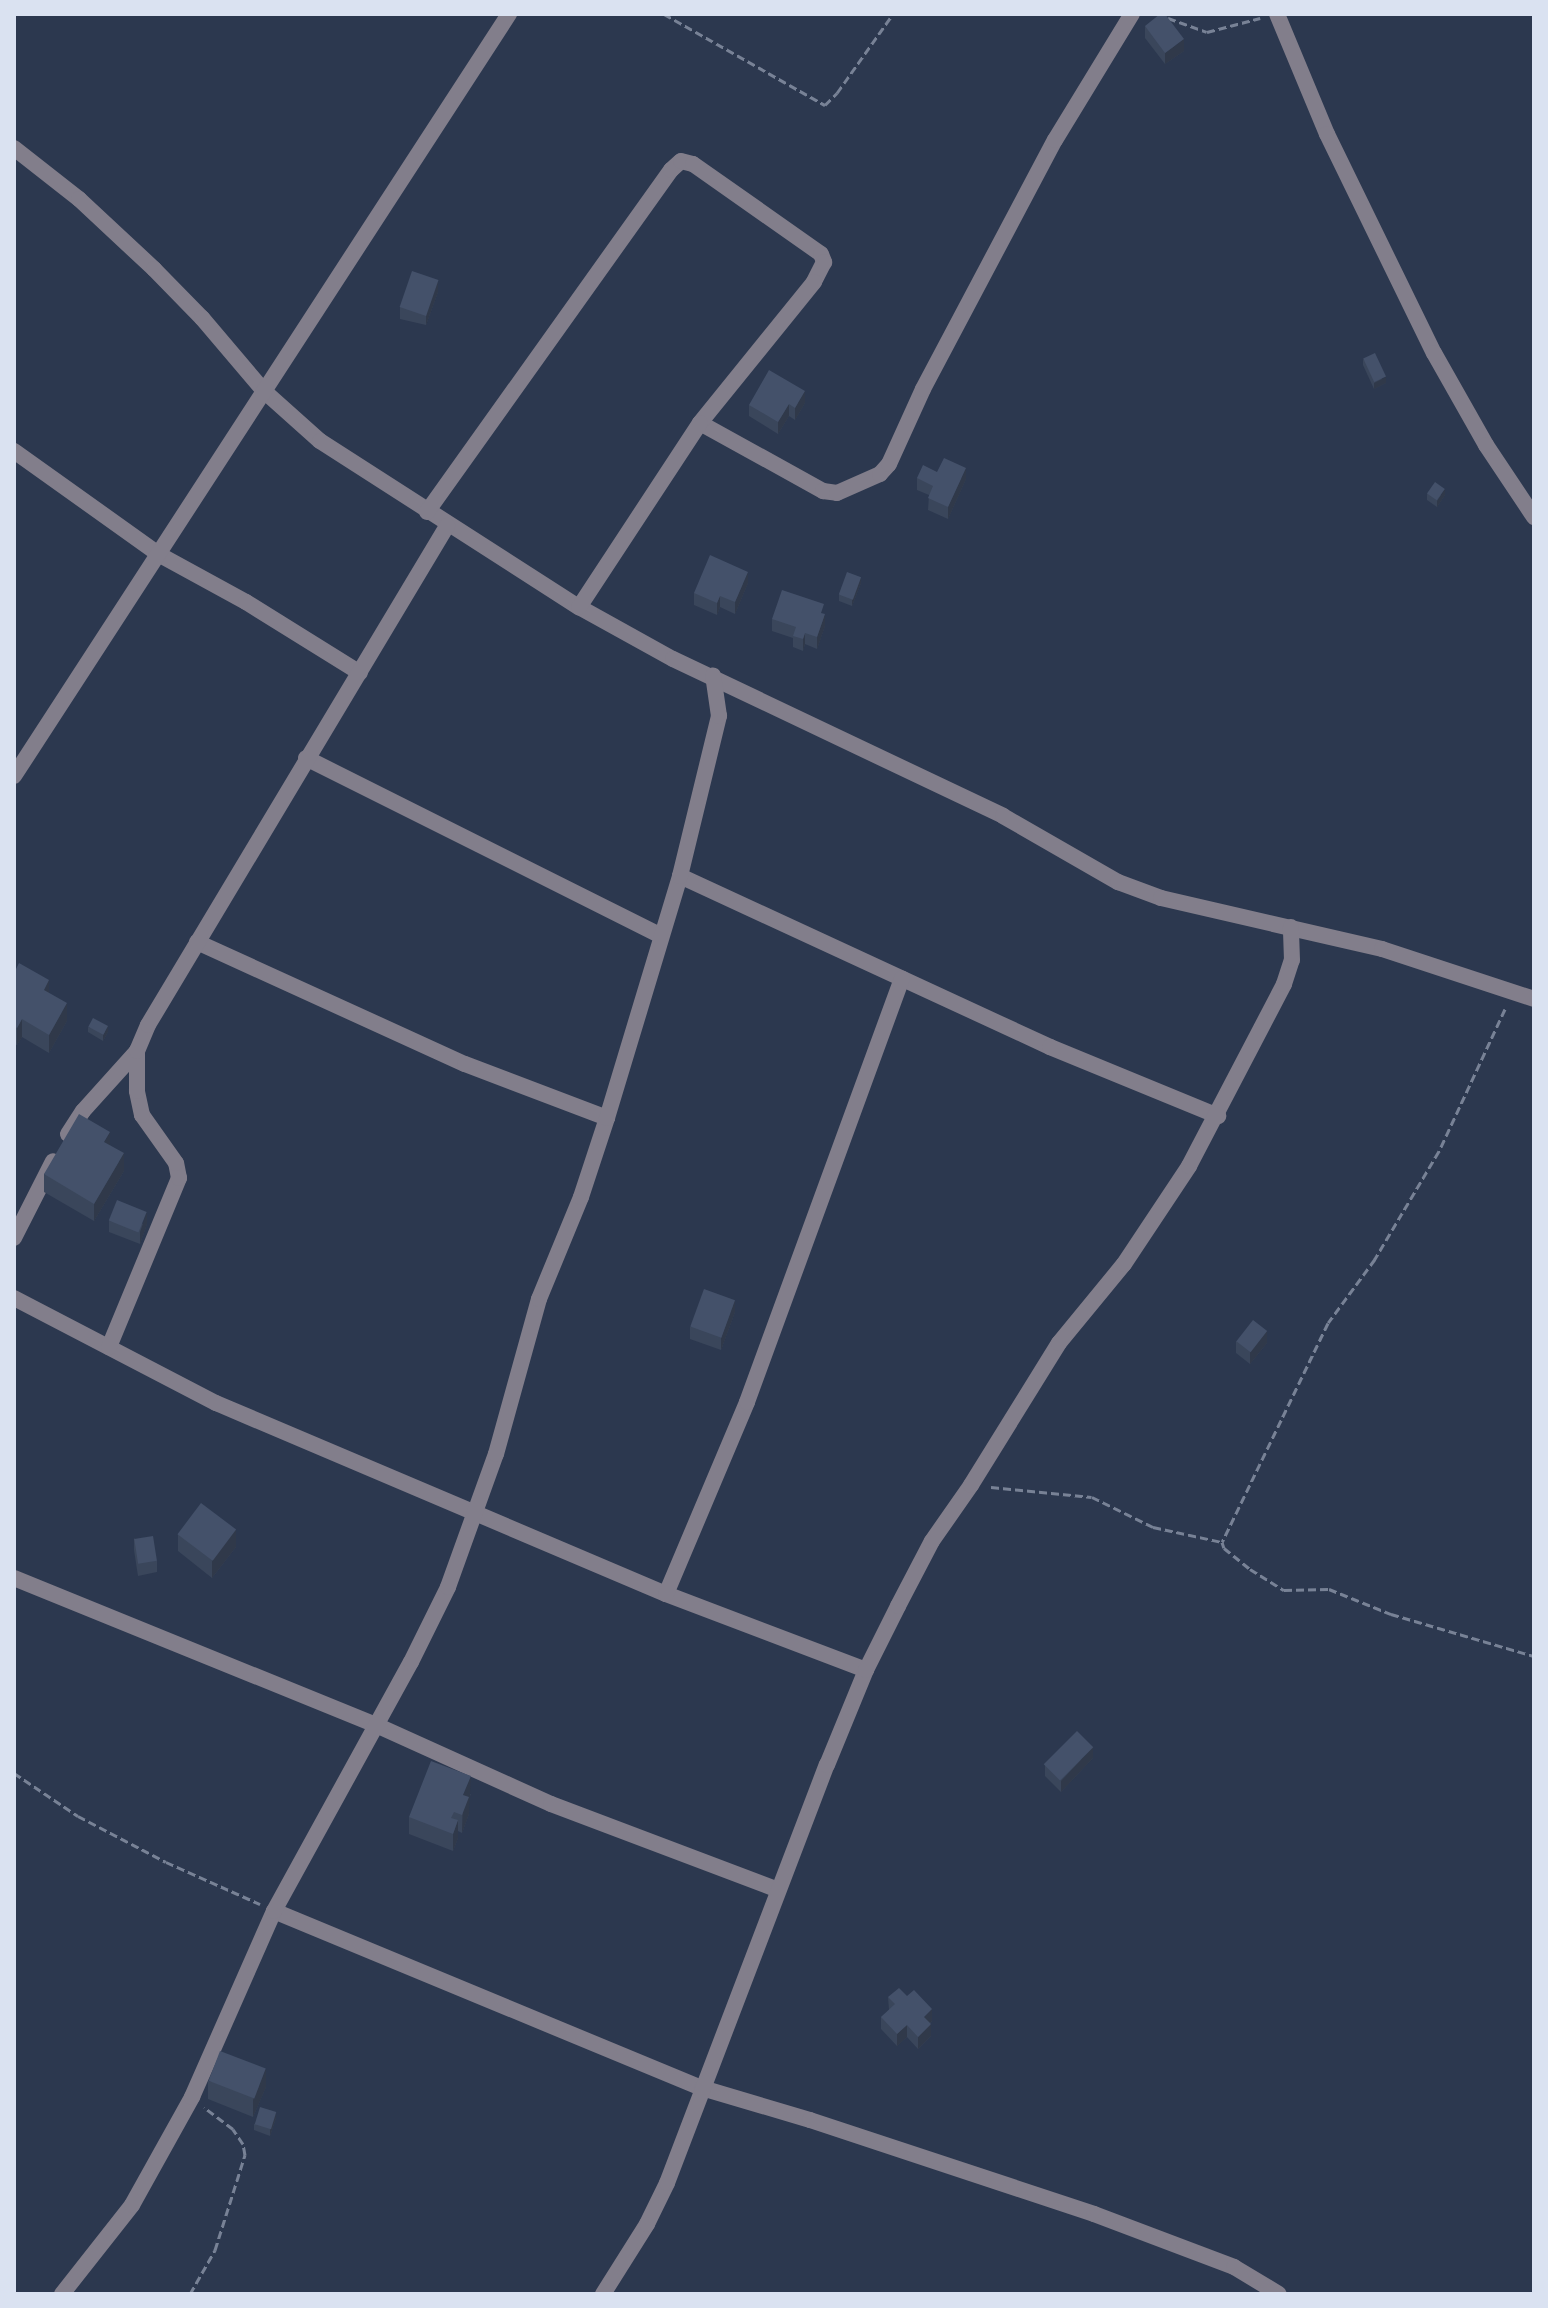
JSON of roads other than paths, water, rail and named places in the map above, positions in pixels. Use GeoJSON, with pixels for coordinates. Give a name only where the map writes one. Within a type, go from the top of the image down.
{"type":"FeatureCollection","features":[{"type":"Feature","properties":{"kind":"street"},"geometry":{"type":"LineString","coordinates":[[14,776],[509,14]]}},
{"type":"Feature","properties":{"kind":"street"},"geometry":{"type":"LineString","coordinates":[[700,423],[823,491],[837,493],[880,474],[889,464],[923,389],[1055,140],[1132,14]]}},
{"type":"Feature","properties":{"kind":"street"},"geometry":{"type":"LineString","coordinates":[[1270,16],[1427,340],[1486,445],[1534,517]]}},
{"type":"Feature","properties":{"kind":"street"},"geometry":{"type":"LineString","coordinates":[[14,148],[59,181],[154,269],[202,318],[264,391],[320,441],[447,526],[579,607],[673,659],[713,675],[1003,816],[1118,882],[1161,898],[1382,949],[1534,999]]}},
{"type":"Feature","properties":{"kind":"street"},"geometry":{"type":"LineString","coordinates":[[427,512],[599,268],[681,161],[693,164],[821,254],[824,262],[814,282],[700,423],[579,607]]}},
{"type":"Feature","properties":{"kind":"street"},"geometry":{"type":"LineString","coordinates":[[14,451],[160,555],[246,602],[360,673]]}},
{"type":"Feature","properties":{"kind":"street"},"geometry":{"type":"LineString","coordinates":[[14,1238],[83,1111],[137,1051],[148,1025],[197,942],[447,526]]}},
{"type":"Feature","properties":{"kind":"street"},"geometry":{"type":"LineString","coordinates":[[62,2294],[132,2205],[192,2097],[274,1911],[448,1587],[478,1511],[539,1299],[581,1197],[607,1118],[680,876],[719,716],[713,675]]}},
{"type":"Feature","properties":{"kind":"street"},"geometry":{"type":"LineString","coordinates":[[306,758],[661,936]]}},
{"type":"Feature","properties":{"kind":"street"},"geometry":{"type":"LineString","coordinates":[[680,876],[1050,1047],[1218,1116]]}},
{"type":"Feature","properties":{"kind":"street"},"geometry":{"type":"LineString","coordinates":[[603,2294],[647,2224],[667,2183],[778,1890],[866,1670],[932,1541],[971,1485],[1059,1343],[1159,1215],[1218,1116],[1284,984],[1292,960],[1291,927]]}},
{"type":"Feature","properties":{"kind":"street"},"geometry":{"type":"LineString","coordinates":[[197,942],[465,1064],[607,1118]]}},
{"type":"Feature","properties":{"kind":"street"},"geometry":{"type":"LineString","coordinates":[[666,1594],[747,1402],[902,978]]}},
{"type":"Feature","properties":{"kind":"street"},"geometry":{"type":"LineString","coordinates":[[109,1347],[179,1178],[176,1163],[142,1115],[137,1051]]}},
{"type":"Feature","properties":{"kind":"street"},"geometry":{"type":"LineString","coordinates":[[14,1298],[216,1403],[478,1511],[666,1594],[866,1670]]}},
{"type":"Feature","properties":{"kind":"street"},"geometry":{"type":"LineString","coordinates":[[14,1578],[376,1725],[551,1804],[778,1890]]}},
{"type":"Feature","properties":{"kind":"street"},"geometry":{"type":"LineString","coordinates":[[274,1911],[702,2088],[810,2120],[1094,2214],[1234,2267],[1279,2294]]}}]}
